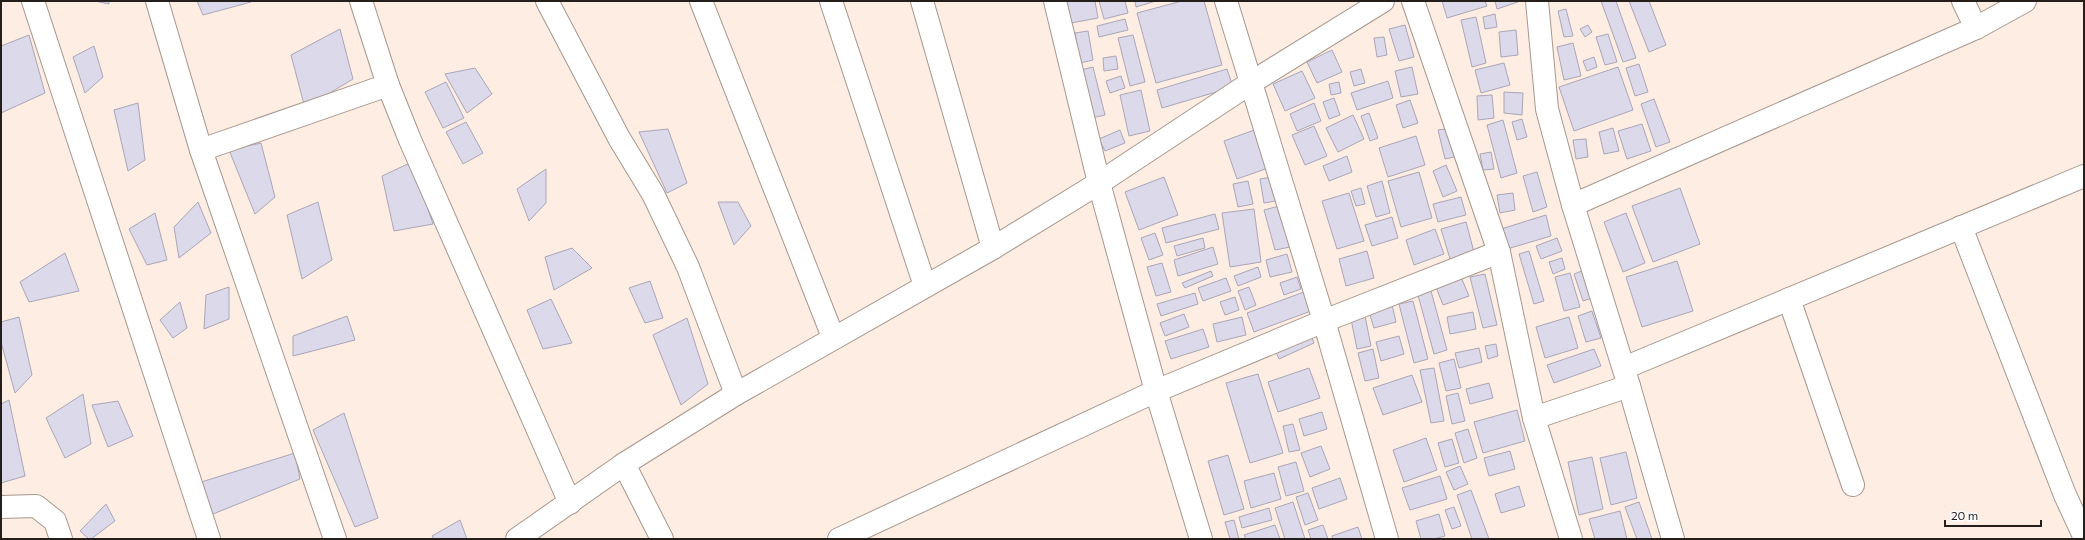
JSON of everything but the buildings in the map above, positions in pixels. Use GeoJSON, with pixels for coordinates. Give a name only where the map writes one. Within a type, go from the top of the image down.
{"type":"FeatureCollection","features":[{"type":"Feature","properties":{"kind":"street"},"geometry":{"type":"LineString","coordinates":[[33,1],[209,539]]}},
{"type":"Feature","properties":{"kind":"street"},"geometry":{"type":"LineString","coordinates":[[157,1],[201,150],[335,539]]}},
{"type":"Feature","properties":{"kind":"street"},"geometry":{"type":"LineString","coordinates":[[361,1],[388,86],[410,140],[570,503]]}},
{"type":"Feature","properties":{"kind":"street"},"geometry":{"type":"LineString","coordinates":[[546,1],[619,138],[653,194],[685,260],[736,394]]}},
{"type":"Feature","properties":{"kind":"street"},"geometry":{"type":"LineString","coordinates":[[701,1],[833,337]]}},
{"type":"Feature","properties":{"kind":"street"},"geometry":{"type":"LineString","coordinates":[[831,1],[925,286]]}},
{"type":"Feature","properties":{"kind":"street"},"geometry":{"type":"LineString","coordinates":[[922,1],[994,248]]}},
{"type":"Feature","properties":{"kind":"street"},"geometry":{"type":"LineString","coordinates":[[1055,1],[1099,183],[1156,391],[1201,539]]}},
{"type":"Feature","properties":{"kind":"street"},"geometry":{"type":"LineString","coordinates":[[1226,1],[1324,321],[1387,539]]}},
{"type":"Feature","properties":{"kind":"street"},"geometry":{"type":"LineString","coordinates":[[517,539],[624,464],[736,394],[833,337],[994,248],[1099,183],[1252,82],[1383,1]]}},
{"type":"Feature","properties":{"kind":"street"},"geometry":{"type":"LineString","coordinates":[[1413,1],[1499,252],[1534,418],[1570,539]]}},
{"type":"Feature","properties":{"kind":"street"},"geometry":{"type":"LineString","coordinates":[[1537,1],[1547,109],[1573,205],[1627,377],[1673,539]]}},
{"type":"Feature","properties":{"kind":"street"},"geometry":{"type":"LineString","coordinates":[[1963,1],[1976,28]]}},
{"type":"Feature","properties":{"kind":"street"},"geometry":{"type":"LineString","coordinates":[[1573,205],[1976,28],[2025,1]]}},
{"type":"Feature","properties":{"kind":"street"},"geometry":{"type":"LineString","coordinates":[[201,150],[388,86]]}},
{"type":"Feature","properties":{"kind":"street"},"geometry":{"type":"LineString","coordinates":[[1534,418],[1627,377],[1789,299],[2084,176]]}},
{"type":"Feature","properties":{"kind":"street"},"geometry":{"type":"LineString","coordinates":[[1962,227],[2081,536]]}},
{"type":"Feature","properties":{"kind":"street"},"geometry":{"type":"LineString","coordinates":[[839,539],[1156,391],[1324,321],[1499,252]]}},
{"type":"Feature","properties":{"kind":"street"},"geometry":{"type":"LineString","coordinates":[[1789,299],[1853,485]]}},
{"type":"Feature","properties":{"kind":"street"},"geometry":{"type":"LineString","coordinates":[[624,464],[662,539]]}},
{"type":"Feature","properties":{"kind":"street"},"geometry":{"type":"LineString","coordinates":[[1,507],[36,506],[55,521],[61,539]]}}]}
